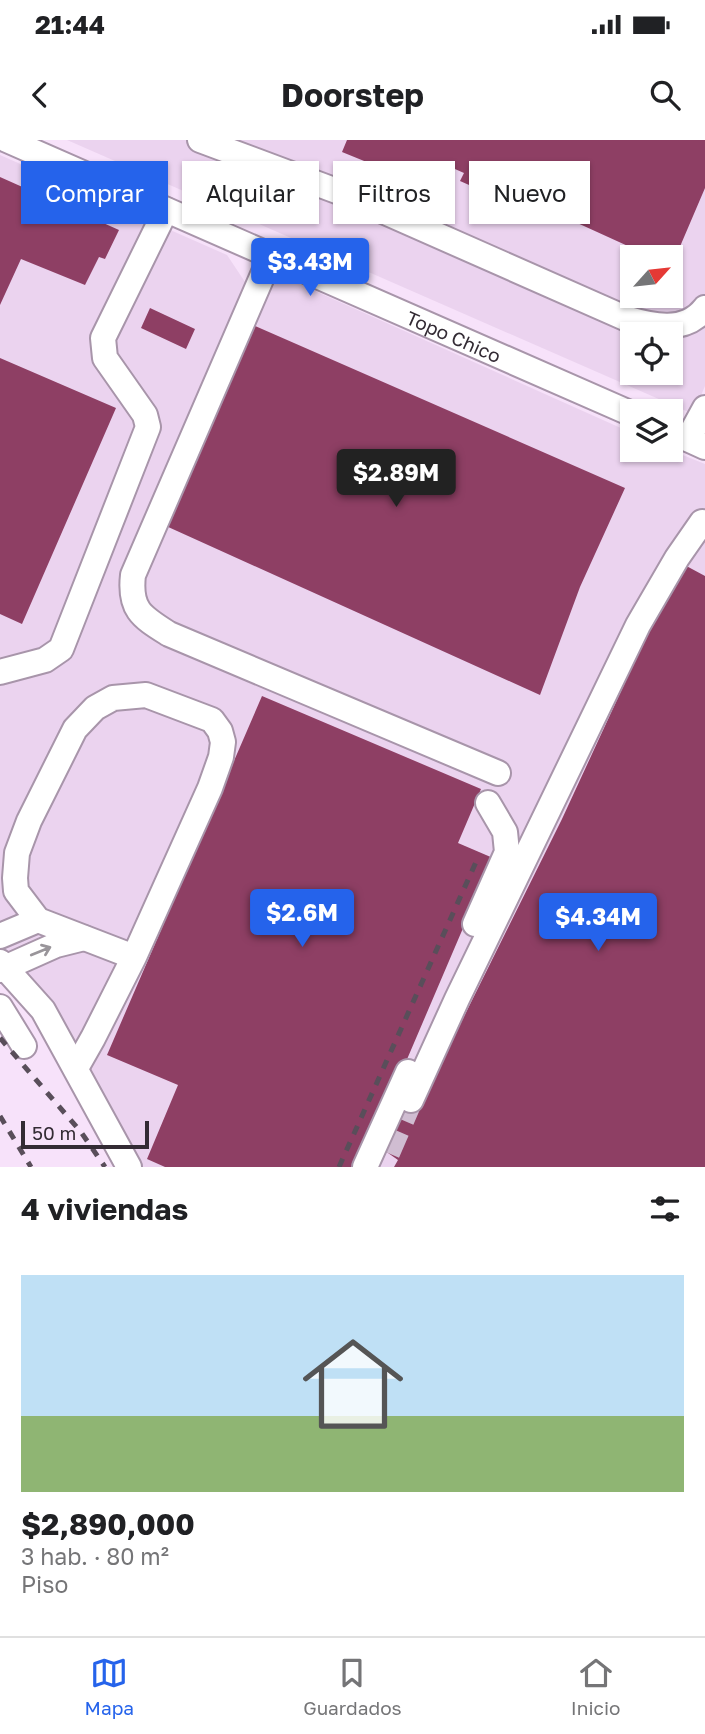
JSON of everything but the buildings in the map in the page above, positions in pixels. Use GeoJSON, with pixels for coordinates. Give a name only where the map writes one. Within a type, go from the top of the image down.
{"type":"FeatureCollection","features":[{"type":"Feature","properties":{"kind":"street","name":"Topo Chico"},"geometry":{"type":"LineString","coordinates":[[7,140],[55,161]]}},
{"type":"Feature","properties":{"kind":"street"},"geometry":{"type":"LineString","coordinates":[[200,140],[342,193],[625,318],[648,325],[668,327],[688,321],[705,308]]}},
{"type":"Feature","properties":{"kind":"street","name":"Topo Chico"},"geometry":{"type":"LineString","coordinates":[[168,211],[620,409]]}},
{"type":"Feature","properties":{"kind":"street"},"geometry":{"type":"LineString","coordinates":[[0,672],[45,660],[61,649],[148,427],[145,415],[105,358],[103,338],[159,224]]}},
{"type":"Feature","properties":{"kind":"street"},"geometry":{"type":"LineString","coordinates":[[271,256],[133,575],[131,588],[134,605],[144,618],[169,635],[498,774]]}},
{"type":"Feature","properties":{"kind":"street"},"geometry":{"type":"LineString","coordinates":[[688,439],[705,408]]}},
{"type":"Feature","properties":{"kind":"street"},"geometry":{"type":"LineString","coordinates":[[411,1100],[463,986],[638,625],[677,558],[704,521]]}},
{"type":"Feature","properties":{"kind":"street"},"geometry":{"type":"LineString","coordinates":[[76,1068],[134,957],[210,788],[221,757],[223,742],[220,731],[212,720],[146,695],[113,698],[95,708],[75,729],[29,821],[17,853],[15,878],[16,891],[38,920],[134,957]]}},
{"type":"Feature","properties":{"kind":"street"},"geometry":{"type":"LineString","coordinates":[[365,1167],[507,852],[505,832],[488,803]]}},
{"type":"Feature","properties":{"kind":"street"},"geometry":{"type":"LineString","coordinates":[[0,936],[38,920]]}},
{"type":"Feature","properties":{"kind":"street"},"geometry":{"type":"LineString","coordinates":[[84,938],[57,945],[1,967],[43,1010],[129,1167]]}},
{"type":"Feature","properties":{"kind":"street"},"geometry":{"type":"LineString","coordinates":[[0,1007],[24,1046]]}},
{"type":"Feature","properties":{"kind":"shaded area"},"geometry":{"type":"Polygon","coordinates":[[[67,140],[705,140],[705,386],[693,414],[683,410],[683,399],[659,399],[627,385],[683,385],[683,322],[620,322],[620,382],[259,224],[319,224],[319,161],[182,161],[182,190],[168,184],[168,161],[115,161],[67,140]]]}},
{"type":"Feature","properties":{"kind":"shaded area"},"geometry":{"type":"Polygon","coordinates":[[[0,155],[21,164],[21,224],[157,224],[227,255],[247,285],[257,265],[620,428],[620,462],[683,462],[683,455],[705,464],[705,1167],[125,1167],[0,959],[0,155]]]}},
{"type":"Feature","properties":{"kind":"tunnel"},"geometry":{"type":"LineString","coordinates":[[388,1153],[411,1100]]}},
{"type":"Feature","properties":{"kind":"railway"},"geometry":{"type":"LineString","coordinates":[[339,1167],[476,862]]}},
{"type":"Feature","properties":{"kind":"railway"},"geometry":{"type":"LineString","coordinates":[[0,1038],[81,1132],[105,1167]]}},
{"type":"Feature","properties":{"kind":"railway"},"geometry":{"type":"LineString","coordinates":[[0,1116],[31,1167]]}}]}
